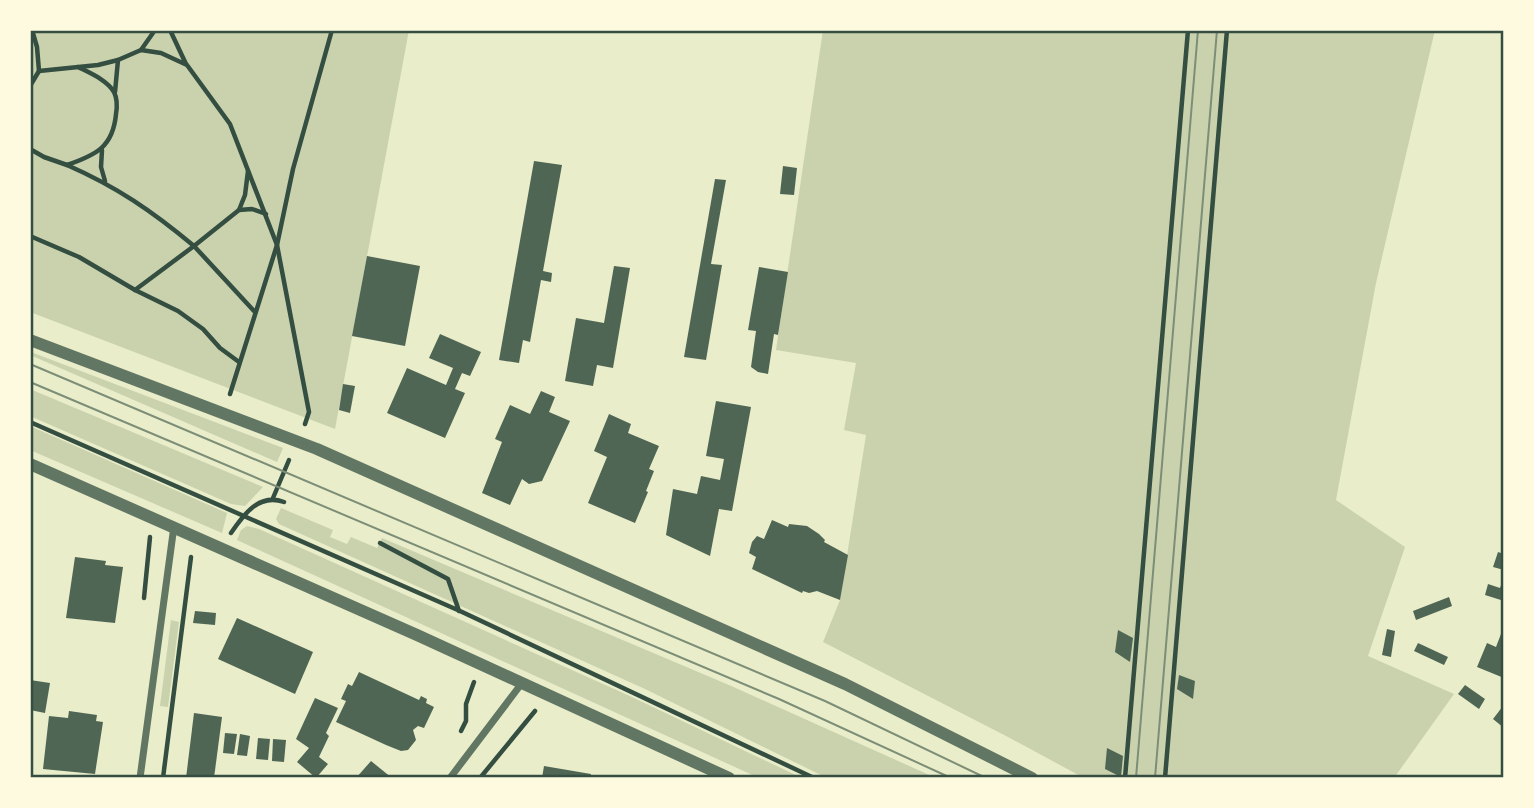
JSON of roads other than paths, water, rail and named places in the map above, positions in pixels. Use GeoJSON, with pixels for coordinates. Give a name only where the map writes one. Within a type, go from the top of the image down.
{"type":"FeatureCollection","features":[{"type":"Feature","properties":{"kind":"street"},"geometry":{"type":"LineString","coordinates":[[30,340],[317,449],[845,684],[1032,778]]}},
{"type":"Feature","properties":{"kind":"street"},"geometry":{"type":"LineString","coordinates":[[30,464],[174,526],[729,778]]}},
{"type":"Feature","properties":{"kind":"street"},"geometry":{"type":"LineString","coordinates":[[140,778],[174,526]]}},
{"type":"Feature","properties":{"kind":"street"},"geometry":{"type":"LineString","coordinates":[[450,778],[522,683]]}},
{"type":"Feature","properties":{"kind":"tram line"},"geometry":{"type":"LineString","coordinates":[[1136,778],[1198,30]]}},
{"type":"Feature","properties":{"kind":"tram line"},"geometry":{"type":"LineString","coordinates":[[1155,778],[1217,30]]}},
{"type":"Feature","properties":{"kind":"tram line"},"geometry":{"type":"LineString","coordinates":[[30,364],[825,701],[986,778]]}},
{"type":"Feature","properties":{"kind":"tram line"},"geometry":{"type":"LineString","coordinates":[[30,382],[779,699],[951,778]]}}]}
